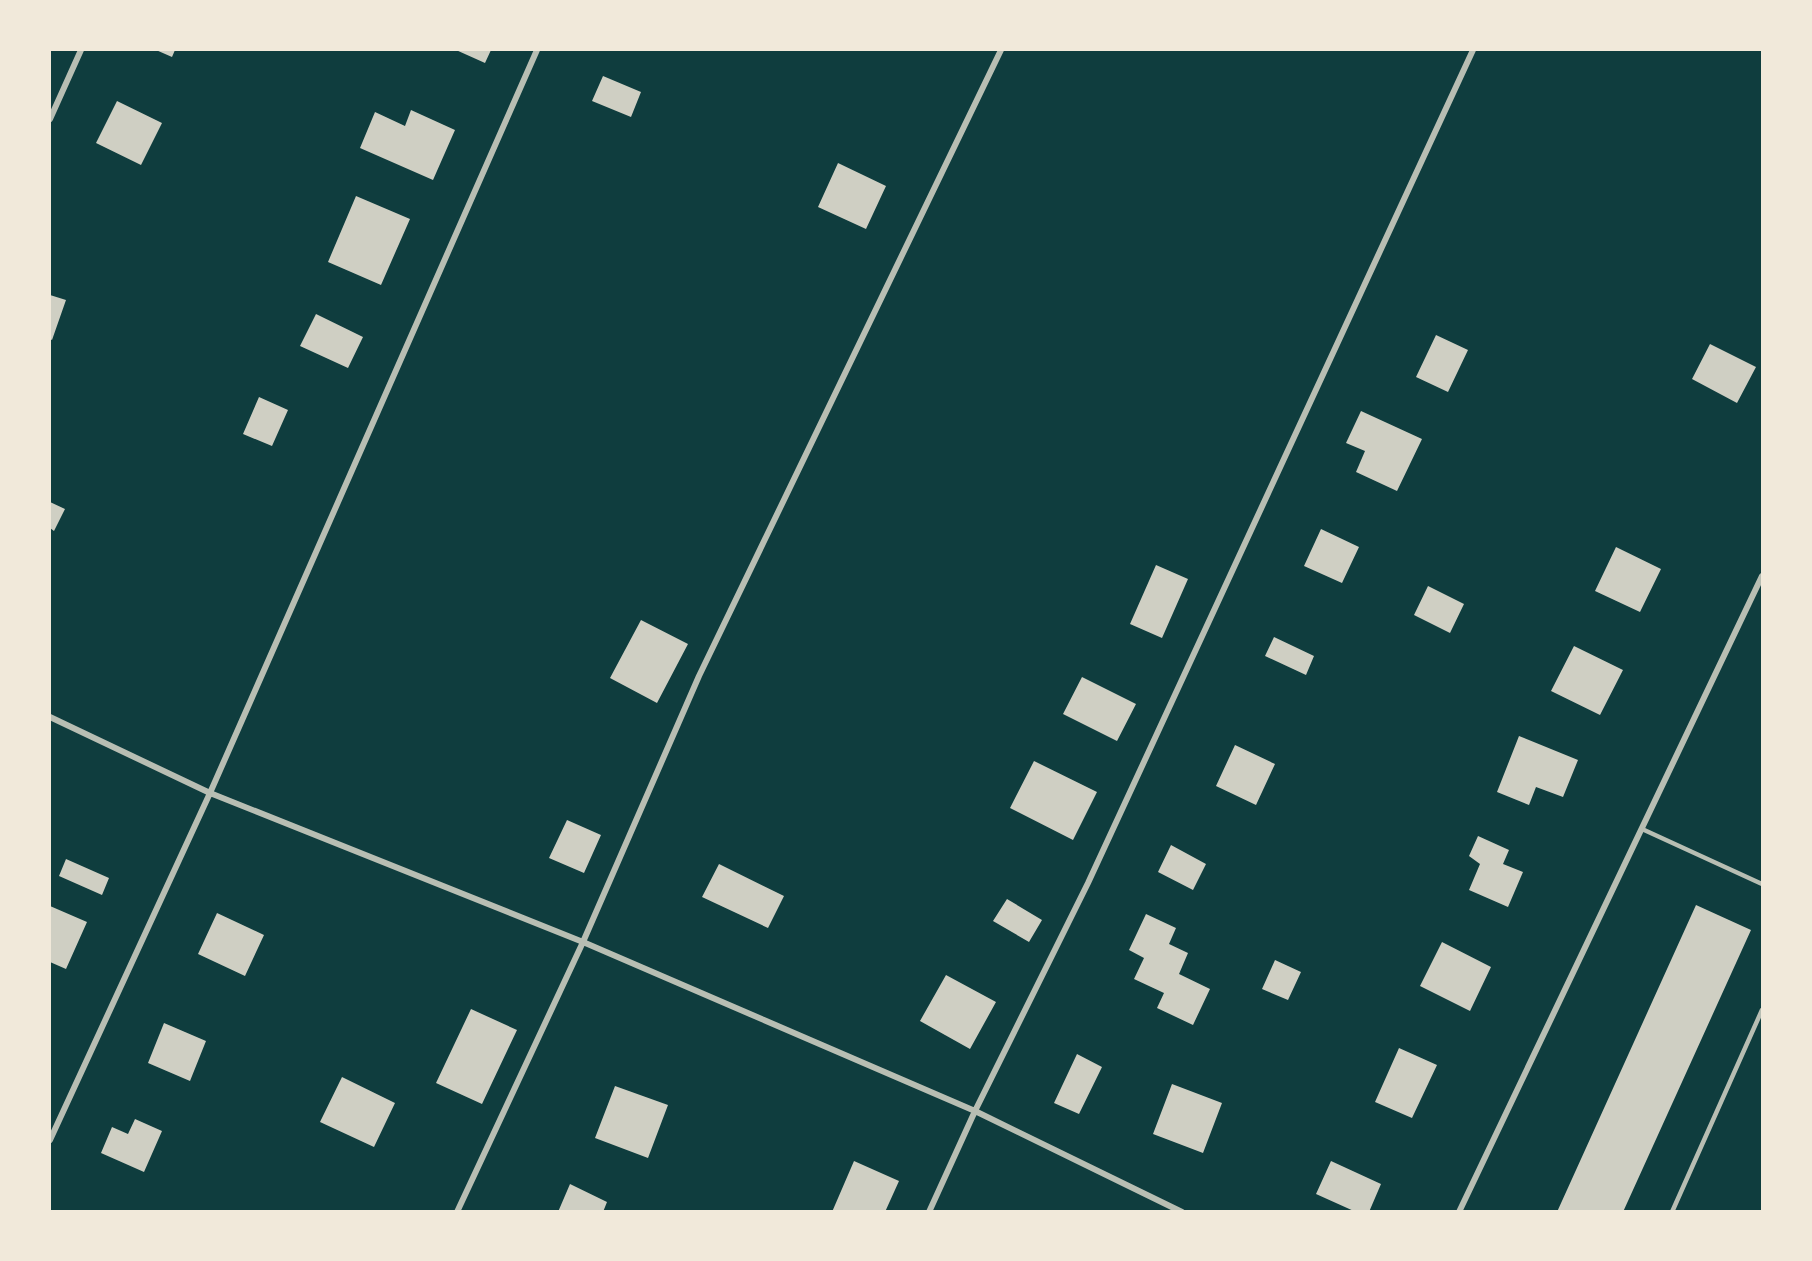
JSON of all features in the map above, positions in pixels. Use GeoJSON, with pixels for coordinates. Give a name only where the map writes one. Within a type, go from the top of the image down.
{"type":"FeatureCollection","features":[{"type":"Feature","properties":{"kind":"street"},"geometry":{"type":"LineString","coordinates":[[50,119],[81,50]]}},
{"type":"Feature","properties":{"kind":"street"},"geometry":{"type":"LineString","coordinates":[[50,1140],[210,793],[537,50]]}},
{"type":"Feature","properties":{"kind":"street"},"geometry":{"type":"LineString","coordinates":[[457,1212],[583,942],[699,676],[1001,50]]}},
{"type":"Feature","properties":{"kind":"street"},"geometry":{"type":"LineString","coordinates":[[930,1212],[975,1111],[1088,883],[1473,50]]}},
{"type":"Feature","properties":{"kind":"street"},"geometry":{"type":"LineString","coordinates":[[1459,1212],[1762,576]]}},
{"type":"Feature","properties":{"kind":"street"},"geometry":{"type":"LineString","coordinates":[[50,717],[210,793],[583,942],[975,1111],[1182,1212]]}},
{"type":"Feature","properties":{"kind":"lane"},"geometry":{"type":"LineString","coordinates":[[1642,829],[1762,884]]}},
{"type":"Feature","properties":{"kind":"lane"},"geometry":{"type":"LineString","coordinates":[[1672,1212],[1762,1010]]}},
{"type":"Feature","properties":{"kind":"building"},"geometry":{"type":"Polygon","coordinates":[[[156,50],[175,50],[172,57],[156,50]]]}},
{"type":"Feature","properties":{"kind":"building"},"geometry":{"type":"Polygon","coordinates":[[[456,50],[491,50],[485,63],[456,50]]]}},
{"type":"Feature","properties":{"kind":"building"},"geometry":{"type":"Polygon","coordinates":[[[603,76],[641,92],[631,117],[592,101],[603,76]]]}},
{"type":"Feature","properties":{"kind":"building"},"geometry":{"type":"Polygon","coordinates":[[[117,101],[162,123],[141,165],[96,143],[117,101]]]}},
{"type":"Feature","properties":{"kind":"building"},"geometry":{"type":"Polygon","coordinates":[[[411,110],[455,130],[433,180],[360,148],[375,112],[405,126],[411,110]]]}},
{"type":"Feature","properties":{"kind":"building"},"geometry":{"type":"Polygon","coordinates":[[[838,163],[886,186],[866,229],[818,207],[838,163]]]}},
{"type":"Feature","properties":{"kind":"building"},"geometry":{"type":"Polygon","coordinates":[[[356,196],[410,219],[381,285],[328,262],[356,196]]]}},
{"type":"Feature","properties":{"kind":"building"},"geometry":{"type":"Polygon","coordinates":[[[50,295],[66,300],[52,340],[50,339],[50,295]]]}},
{"type":"Feature","properties":{"kind":"building"},"geometry":{"type":"Polygon","coordinates":[[[316,314],[363,337],[348,368],[300,346],[316,314]]]}},
{"type":"Feature","properties":{"kind":"building"},"geometry":{"type":"Polygon","coordinates":[[[1436,335],[1468,350],[1448,392],[1416,377],[1436,335]]]}},
{"type":"Feature","properties":{"kind":"building"},"geometry":{"type":"Polygon","coordinates":[[[1710,344],[1756,367],[1737,403],[1692,379],[1710,344]]]}},
{"type":"Feature","properties":{"kind":"building"},"geometry":{"type":"Polygon","coordinates":[[[259,397],[288,410],[272,446],[243,434],[259,397]]]}},
{"type":"Feature","properties":{"kind":"building"},"geometry":{"type":"Polygon","coordinates":[[[1361,411],[1422,439],[1397,491],[1356,472],[1365,451],[1346,443],[1361,411]]]}},
{"type":"Feature","properties":{"kind":"building"},"geometry":{"type":"Polygon","coordinates":[[[50,502],[65,509],[54,531],[50,528],[50,502]]]}},
{"type":"Feature","properties":{"kind":"building"},"geometry":{"type":"Polygon","coordinates":[[[1321,529],[1359,547],[1342,583],[1304,566],[1321,529]]]}},
{"type":"Feature","properties":{"kind":"building"},"geometry":{"type":"Polygon","coordinates":[[[1616,547],[1661,569],[1640,612],[1595,591],[1616,547]]]}},
{"type":"Feature","properties":{"kind":"building"},"geometry":{"type":"Polygon","coordinates":[[[1156,565],[1188,579],[1162,638],[1130,624],[1156,565]]]}},
{"type":"Feature","properties":{"kind":"building"},"geometry":{"type":"Polygon","coordinates":[[[1428,586],[1464,604],[1450,633],[1414,615],[1428,586]]]}},
{"type":"Feature","properties":{"kind":"building"},"geometry":{"type":"Polygon","coordinates":[[[641,620],[688,644],[657,703],[610,678],[641,620]]]}},
{"type":"Feature","properties":{"kind":"building"},"geometry":{"type":"Polygon","coordinates":[[[1274,637],[1314,656],[1306,675],[1265,656],[1274,637]]]}},
{"type":"Feature","properties":{"kind":"building"},"geometry":{"type":"Polygon","coordinates":[[[1574,646],[1623,670],[1600,715],[1551,691],[1574,646]]]}},
{"type":"Feature","properties":{"kind":"building"},"geometry":{"type":"Polygon","coordinates":[[[1082,677],[1136,704],[1117,741],[1063,714],[1082,677]]]}},
{"type":"Feature","properties":{"kind":"building"},"geometry":{"type":"Polygon","coordinates":[[[1519,736],[1578,760],[1563,797],[1536,787],[1529,805],[1497,792],[1519,736]]]}},
{"type":"Feature","properties":{"kind":"building"},"geometry":{"type":"Polygon","coordinates":[[[1235,745],[1275,764],[1256,805],[1216,786],[1235,745]]]}},
{"type":"Feature","properties":{"kind":"building"},"geometry":{"type":"Polygon","coordinates":[[[1034,761],[1097,792],[1073,840],[1010,808],[1034,761]]]}},
{"type":"Feature","properties":{"kind":"building"},"geometry":{"type":"Polygon","coordinates":[[[567,820],[601,835],[584,873],[549,858],[567,820]]]}},
{"type":"Feature","properties":{"kind":"building"},"geometry":{"type":"Polygon","coordinates":[[[1478,836],[1509,850],[1503,864],[1523,872],[1508,907],[1469,890],[1480,864],[1469,856],[1478,836]]]}},
{"type":"Feature","properties":{"kind":"building"},"geometry":{"type":"Polygon","coordinates":[[[1171,845],[1206,864],[1193,890],[1158,872],[1171,845]]]}},
{"type":"Feature","properties":{"kind":"building"},"geometry":{"type":"Polygon","coordinates":[[[66,859],[109,878],[102,895],[59,876],[66,859]]]}},
{"type":"Feature","properties":{"kind":"building"},"geometry":{"type":"Polygon","coordinates":[[[719,864],[784,896],[768,928],[702,897],[719,864]]]}},
{"type":"Feature","properties":{"kind":"building"},"geometry":{"type":"Polygon","coordinates":[[[1007,899],[1042,920],[1029,942],[993,921],[1007,899]]]}},
{"type":"Feature","properties":{"kind":"building"},"geometry":{"type":"Polygon","coordinates":[[[1696,905],[1751,930],[1623,1212],[1557,1212],[1696,905]]]}},
{"type":"Feature","properties":{"kind":"building"},"geometry":{"type":"Polygon","coordinates":[[[50,906],[87,922],[66,969],[50,962],[50,906]]]}},
{"type":"Feature","properties":{"kind":"building"},"geometry":{"type":"Polygon","coordinates":[[[217,913],[264,935],[245,976],[198,954],[217,913]]]}},
{"type":"Feature","properties":{"kind":"building"},"geometry":{"type":"Polygon","coordinates":[[[1146,914],[1176,928],[1169,944],[1188,953],[1179,974],[1210,989],[1193,1025],[1157,1008],[1164,993],[1134,979],[1144,958],[1129,950],[1146,914]]]}},
{"type":"Feature","properties":{"kind":"building"},"geometry":{"type":"Polygon","coordinates":[[[1442,942],[1491,967],[1470,1011],[1420,986],[1442,942]]]}},
{"type":"Feature","properties":{"kind":"building"},"geometry":{"type":"Polygon","coordinates":[[[1275,960],[1301,972],[1288,1000],[1262,989],[1275,960]]]}},
{"type":"Feature","properties":{"kind":"building"},"geometry":{"type":"Polygon","coordinates":[[[946,975],[996,1002],[970,1049],[920,1021],[946,975]]]}},
{"type":"Feature","properties":{"kind":"building"},"geometry":{"type":"Polygon","coordinates":[[[471,1009],[517,1030],[482,1104],[436,1083],[471,1009]]]}},
{"type":"Feature","properties":{"kind":"building"},"geometry":{"type":"Polygon","coordinates":[[[164,1023],[206,1041],[190,1081],[148,1063],[164,1023]]]}},
{"type":"Feature","properties":{"kind":"building"},"geometry":{"type":"Polygon","coordinates":[[[1399,1048],[1437,1065],[1412,1118],[1375,1102],[1399,1048]]]}},
{"type":"Feature","properties":{"kind":"building"},"geometry":{"type":"Polygon","coordinates":[[[1077,1054],[1102,1067],[1079,1114],[1054,1103],[1077,1054]]]}},
{"type":"Feature","properties":{"kind":"building"},"geometry":{"type":"Polygon","coordinates":[[[342,1077],[395,1103],[374,1147],[320,1122],[342,1077]]]}},
{"type":"Feature","properties":{"kind":"building"},"geometry":{"type":"Polygon","coordinates":[[[1172,1084],[1222,1103],[1203,1153],[1153,1134],[1172,1084]]]}},
{"type":"Feature","properties":{"kind":"building"},"geometry":{"type":"Polygon","coordinates":[[[615,1086],[668,1105],[648,1158],[595,1138],[615,1086]]]}},
{"type":"Feature","properties":{"kind":"building"},"geometry":{"type":"Polygon","coordinates":[[[135,1119],[162,1131],[144,1172],[101,1153],[112,1127],[128,1134],[135,1119]]]}},
{"type":"Feature","properties":{"kind":"building"},"geometry":{"type":"Polygon","coordinates":[[[854,1161],[899,1181],[885,1212],[832,1212],[854,1161]]]}},
{"type":"Feature","properties":{"kind":"building"},"geometry":{"type":"Polygon","coordinates":[[[1331,1161],[1381,1184],[1369,1212],[1356,1212],[1316,1194],[1331,1161]]]}},
{"type":"Feature","properties":{"kind":"building"},"geometry":{"type":"Polygon","coordinates":[[[570,1184],[607,1202],[603,1212],[558,1212],[570,1184]]]}}]}
